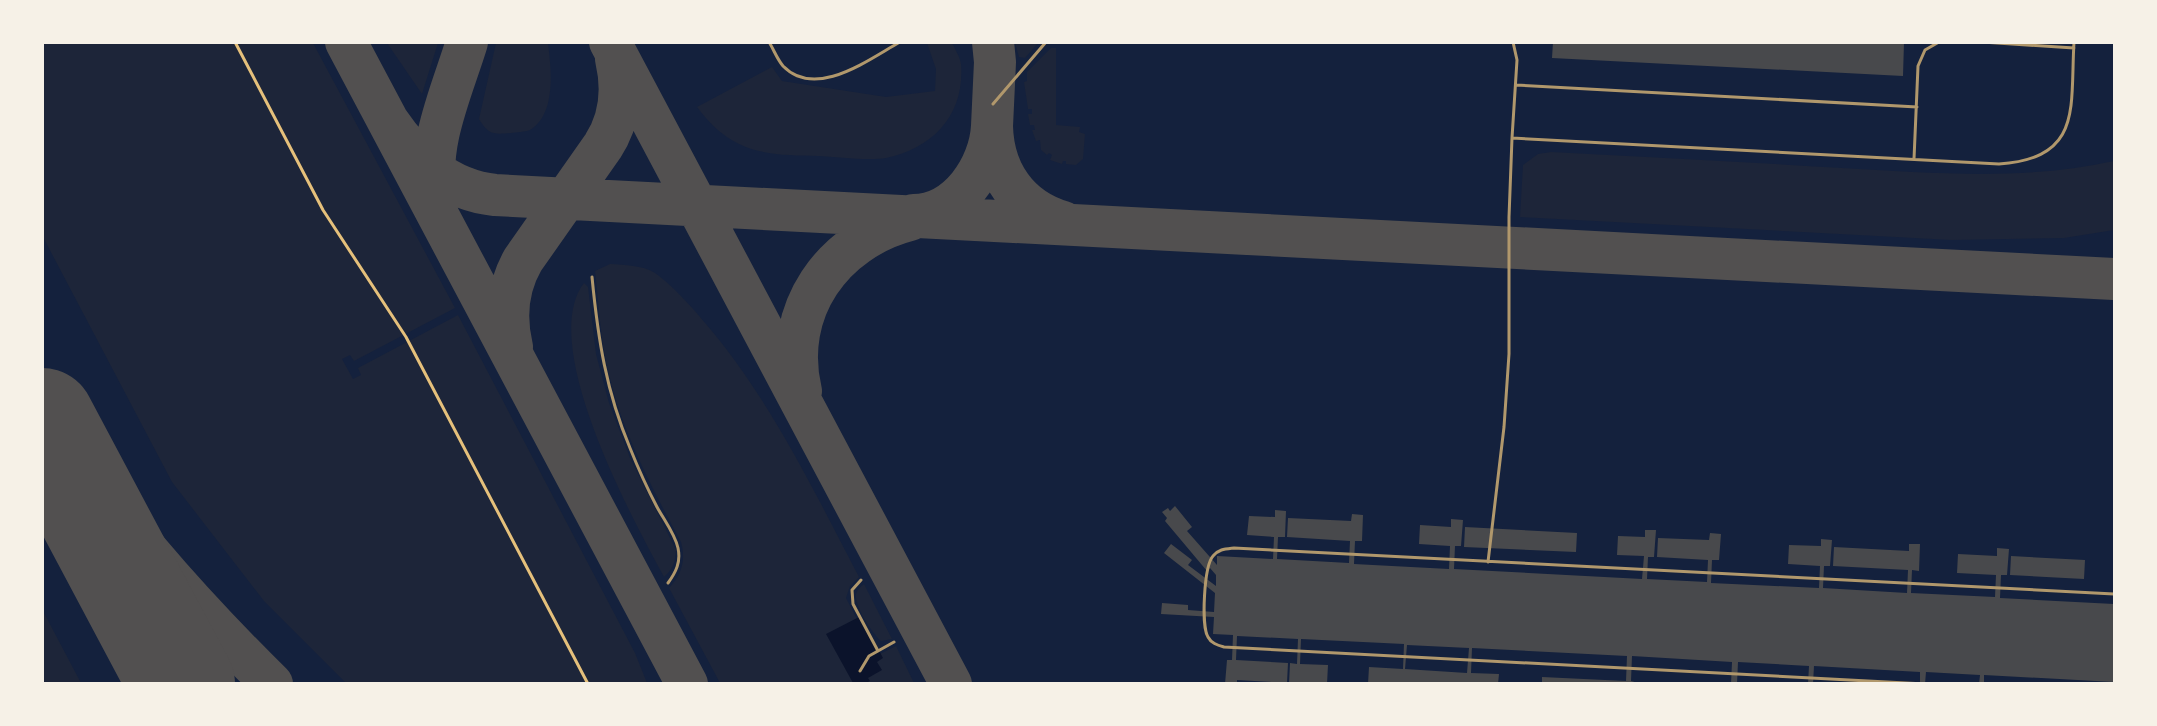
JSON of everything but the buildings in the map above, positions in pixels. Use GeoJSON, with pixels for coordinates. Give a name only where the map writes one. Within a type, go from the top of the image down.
{"type":"FeatureCollection","features":[{"type":"Feature","properties":{"kind":"lane"},"geometry":{"type":"LineString","coordinates":[[770,42],[778,59],[790,71],[806,78],[826,79],[838,76],[900,42]]}},
{"type":"Feature","properties":{"kind":"lane"},"geometry":{"type":"LineString","coordinates":[[993,104],[1046,42]]}},
{"type":"Feature","properties":{"kind":"lane"},"geometry":{"type":"LineString","coordinates":[[1488,562],[1504,427],[1509,354],[1508,217],[1517,60],[1514,42]]}},
{"type":"Feature","properties":{"kind":"lane"},"geometry":{"type":"LineString","coordinates":[[1914,159],[1918,66],[1925,50],[1939,42]]}},
{"type":"Feature","properties":{"kind":"lane"},"geometry":{"type":"LineString","coordinates":[[1982,42],[2074,48]]}},
{"type":"Feature","properties":{"kind":"lane"},"geometry":{"type":"LineString","coordinates":[[1512,138],[1999,164],[2026,160],[2047,150],[2062,136],[2067,128],[2070,112],[2074,42]]}},
{"type":"Feature","properties":{"kind":"lane"},"geometry":{"type":"LineString","coordinates":[[1516,85],[1917,107]]}},
{"type":"Feature","properties":{"kind":"lane"},"geometry":{"type":"LineString","coordinates":[[592,278],[597,329],[604,368],[614,406],[634,458],[654,502],[678,545],[678,564],[668,583]]}},
{"type":"Feature","properties":{"kind":"lane"},"geometry":{"type":"LineString","coordinates":[[1925,684],[1230,648],[1217,645],[1211,641],[1205,630],[1207,571],[1211,558],[1220,550],[1234,548],[2114,594]]}},
{"type":"Feature","properties":{"kind":"lane"},"geometry":{"type":"LineString","coordinates":[[861,580],[852,590],[853,604],[878,651]]}},
{"type":"Feature","properties":{"kind":"lane"},"geometry":{"type":"LineString","coordinates":[[860,671],[870,656],[894,642]]}},
{"type":"Feature","properties":{"kind":"path"},"geometry":{"type":"LineString","coordinates":[[235,42],[323,210],[406,337],[588,684]]}},
{"type":"Feature","properties":{"kind":"shaded area"},"geometry":{"type":"Polygon","coordinates":[[[1015,42],[1038,43],[1025,58],[1019,57],[1015,42]]]}},
{"type":"Feature","properties":{"kind":"shaded area"},"geometry":{"type":"Polygon","coordinates":[[[42,43],[313,43],[455,308],[354,361],[350,355],[342,359],[353,379],[361,375],[358,368],[458,315],[635,653],[647,683],[346,683],[264,601],[172,482],[43,237],[42,43]]]}},
{"type":"Feature","properties":{"kind":"shaded area"},"geometry":{"type":"Polygon","coordinates":[[[387,43],[438,43],[422,94],[387,43]]]}},
{"type":"Feature","properties":{"kind":"shaded area"},"geometry":{"type":"Polygon","coordinates":[[[496,43],[548,43],[551,77],[548,102],[545,113],[539,123],[530,130],[495,133],[488,131],[479,119],[496,43]]]}},
{"type":"Feature","properties":{"kind":"shaded area"},"geometry":{"type":"Polygon","coordinates":[[[927,43],[952,43],[961,64],[961,82],[958,98],[952,113],[932,137],[919,146],[886,158],[862,159],[788,155],[758,151],[739,144],[721,133],[697,107],[772,67],[782,81],[886,97],[935,91],[936,69],[927,43]]]}},
{"type":"Feature","properties":{"kind":"shaded area"},"geometry":{"type":"Polygon","coordinates":[[[1051,48],[1056,48],[1056,125],[1080,127],[1079,132],[1085,134],[1083,159],[1076,165],[1066,164],[1066,161],[1063,161],[1062,164],[1050,160],[1052,155],[1049,153],[1047,155],[1041,150],[1040,140],[1036,141],[1032,130],[1035,130],[1034,125],[1030,125],[1028,114],[1032,114],[1032,109],[1028,109],[1024,82],[1027,81],[1027,72],[1051,48]]]}},
{"type":"Feature","properties":{"kind":"shaded area"},"geometry":{"type":"Polygon","coordinates":[[[1551,152],[1910,172],[1979,174],[2047,171],[2114,161],[2114,230],[2064,238],[1952,240],[1520,217],[1523,165],[1538,154],[1551,152]]]}},
{"type":"Feature","properties":{"kind":"shaded area"},"geometry":{"type":"Polygon","coordinates":[[[610,264],[639,267],[655,273],[668,283],[688,304],[729,353],[789,446],[859,577],[850,586],[846,598],[876,656],[896,646],[914,683],[720,683],[669,588],[682,566],[681,542],[659,501],[629,437],[608,370],[603,345],[595,271],[610,264]]]}},
{"type":"Feature","properties":{"kind":"shaded area"},"geometry":{"type":"Polygon","coordinates":[[[584,283],[588,287],[596,354],[609,403],[630,458],[676,550],[673,565],[664,577],[631,515],[612,474],[594,431],[580,387],[572,346],[573,311],[584,283]]]}},
{"type":"Feature","properties":{"kind":"shaded area"},"geometry":{"type":"Polygon","coordinates":[[[864,584],[892,639],[881,641],[861,612],[856,594],[864,584]]]}},
{"type":"Feature","properties":{"kind":"shaded area"},"geometry":{"type":"Polygon","coordinates":[[[43,611],[81,683],[43,683],[43,611]]]}},
{"type":"Feature","properties":{"kind":"shaded area"},"geometry":{"type":"Polygon","coordinates":[[[861,616],[883,658],[877,662],[882,670],[868,678],[870,681],[866,683],[853,683],[826,634],[861,616]]]}},
{"type":"Feature","properties":{"kind":"taxiway"},"geometry":{"type":"LineString","coordinates":[[346,42],[687,684]]}},
{"type":"Feature","properties":{"kind":"taxiway"},"geometry":{"type":"LineString","coordinates":[[436,195],[434,176],[438,137],[448,98],[467,42]]}},
{"type":"Feature","properties":{"kind":"taxiway"},"geometry":{"type":"LineString","coordinates":[[610,42],[951,684]]}},
{"type":"Feature","properties":{"kind":"taxiway"},"geometry":{"type":"LineString","coordinates":[[992,126],[995,62],[993,42]]}},
{"type":"Feature","properties":{"kind":"taxiway"},"geometry":{"type":"LineString","coordinates":[[512,347],[508,313],[514,280],[523,260],[609,136],[618,104],[619,82],[616,59]]}},
{"type":"Feature","properties":{"kind":"taxiway"},"geometry":{"type":"LineString","coordinates":[[388,121],[409,148],[433,170],[462,187],[495,195],[2114,279]]}},
{"type":"Feature","properties":{"kind":"taxiway"},"geometry":{"type":"LineString","coordinates":[[913,215],[929,213],[944,207],[969,186],[985,157],[990,142],[992,126],[993,143],[997,159],[1011,186],[1033,208],[1063,222]]}},
{"type":"Feature","properties":{"kind":"taxiway"},"geometry":{"type":"LineString","coordinates":[[801,391],[797,362],[799,333],[807,307],[819,283],[836,262],[857,244],[882,230],[910,220]]}},
{"type":"Feature","properties":{"kind":"taxiway"},"geometry":{"type":"LineString","coordinates":[[42,407],[93,482],[149,552],[209,619],[272,684]]}},
{"type":"Feature","properties":{"kind":"runway"},"geometry":{"type":"LineString","coordinates":[[42,421],[182,684]]}}]}
